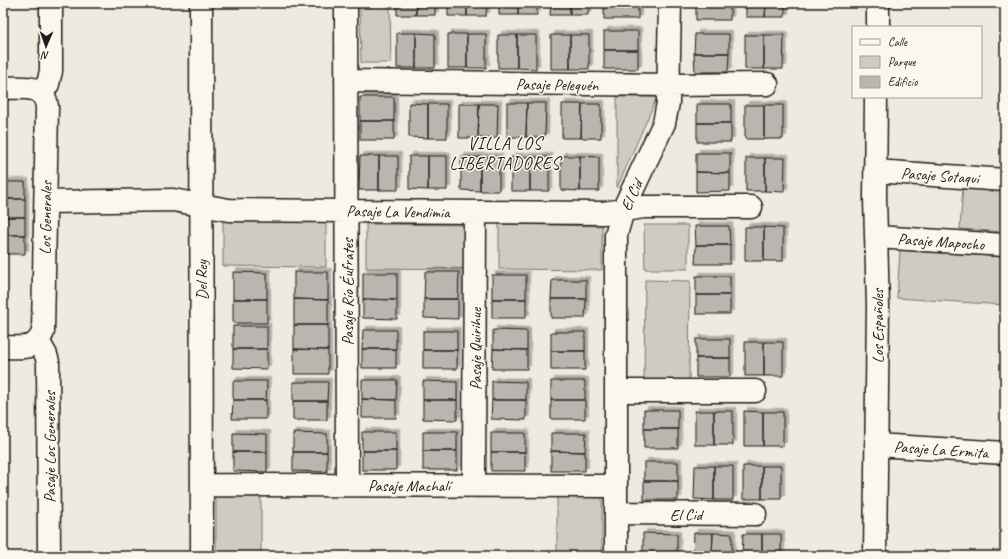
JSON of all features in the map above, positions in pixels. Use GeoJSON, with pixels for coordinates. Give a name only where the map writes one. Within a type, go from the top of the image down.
{"type":"FeatureCollection","features":[{"type":"Feature","properties":{"kind":"street"},"geometry":{"type":"LineString","coordinates":[[3,88],[34,89],[42,93],[48,84],[51,71],[51,3]]}},
{"type":"Feature","properties":{"kind":"street","name":"Del Rey"},"geometry":{"type":"LineString","coordinates":[[201,3],[202,556]]}},
{"type":"Feature","properties":{"kind":"street","name":"Pasaje Río Éufrates"},"geometry":{"type":"LineString","coordinates":[[346,3],[348,485]]}},
{"type":"Feature","properties":{"kind":"street","name":"El Cid"},"geometry":{"type":"LineString","coordinates":[[616,556],[616,235],[623,210],[664,123],[668,103],[669,85],[670,3]]}},
{"type":"Feature","properties":{"kind":"street"},"geometry":{"type":"LineString","coordinates":[[878,3],[878,26]]}},
{"type":"Feature","properties":{"kind":"street","name":"Pasaje Pelequén"},"geometry":{"type":"LineString","coordinates":[[346,81],[669,85],[767,84]]}},
{"type":"Feature","properties":{"kind":"street","name":"Los Generales"},"geometry":{"type":"LineString","coordinates":[[38,341],[41,337],[44,326],[46,202],[47,107],[45,97],[42,93]]}},
{"type":"Feature","properties":{"kind":"street","name":"Los Españoles"},"geometry":{"type":"LineString","coordinates":[[875,556],[878,306],[875,171],[876,98]]}},
{"type":"Feature","properties":{"kind":"street","name":"Pasaje Sotaqui"},"geometry":{"type":"LineString","coordinates":[[875,171],[1005,180]]}},
{"type":"Feature","properties":{"kind":"street","name":"Pasaje La Vendimia"},"geometry":{"type":"LineString","coordinates":[[46,202],[173,200],[229,210],[604,213],[644,207],[751,207]]}},
{"type":"Feature","properties":{"kind":"street","name":"Pasaje Quirihue"},"geometry":{"type":"LineString","coordinates":[[474,485],[475,212]]}},
{"type":"Feature","properties":{"kind":"street","name":"Pasaje Mapocho"},"geometry":{"type":"LineString","coordinates":[[876,237],[1005,245]]}},
{"type":"Feature","properties":{"kind":"street"},"geometry":{"type":"LineString","coordinates":[[3,347],[29,346],[38,341]]}},
{"type":"Feature","properties":{"kind":"street","name":"Pasaje Los Generales"},"geometry":{"type":"LineString","coordinates":[[38,341],[46,355],[48,362],[49,556]]}},
{"type":"Feature","properties":{"kind":"street"},"geometry":{"type":"LineString","coordinates":[[616,391],[755,391]]}},
{"type":"Feature","properties":{"kind":"street","name":"Pasaje La Ermita"},"geometry":{"type":"LineString","coordinates":[[876,445],[1005,453]]}},
{"type":"Feature","properties":{"kind":"street","name":"Pasaje Machalí"},"geometry":{"type":"LineString","coordinates":[[202,484],[616,486]]}},
{"type":"Feature","properties":{"kind":"street","name":"El Cid"},"geometry":{"type":"LineString","coordinates":[[616,513],[755,514]]}},
{"type":"Feature","properties":{"kind":"green space"},"geometry":{"type":"Polygon","coordinates":[[[360,3],[390,3],[391,63],[361,63],[360,3]]]}},
{"type":"Feature","properties":{"kind":"green space"},"geometry":{"type":"Polygon","coordinates":[[[617,97],[657,97],[617,188],[617,97]]]}},
{"type":"Feature","properties":{"kind":"green space"},"geometry":{"type":"Polygon","coordinates":[[[963,185],[1005,188],[1005,232],[960,229],[963,185]]]}},
{"type":"Feature","properties":{"kind":"green space"},"geometry":{"type":"Polygon","coordinates":[[[223,221],[326,222],[326,267],[223,266],[223,221]]]}},
{"type":"Feature","properties":{"kind":"green space"},"geometry":{"type":"Polygon","coordinates":[[[366,224],[470,225],[469,269],[366,268],[366,224]]]}},
{"type":"Feature","properties":{"kind":"green space"},"geometry":{"type":"Polygon","coordinates":[[[499,224],[602,226],[602,270],[499,269],[499,224]]]}},
{"type":"Feature","properties":{"kind":"green space"},"geometry":{"type":"Polygon","coordinates":[[[644,225],[688,225],[688,269],[645,269],[644,225]]]}},
{"type":"Feature","properties":{"kind":"green space"},"geometry":{"type":"Polygon","coordinates":[[[900,250],[1005,257],[1005,305],[897,298],[900,250]]]}},
{"type":"Feature","properties":{"kind":"green space"},"geometry":{"type":"Polygon","coordinates":[[[645,280],[690,281],[689,384],[644,383],[645,280]]]}},
{"type":"Feature","properties":{"kind":"green space"},"geometry":{"type":"Polygon","coordinates":[[[216,492],[261,492],[261,556],[216,556],[216,492]]]}},
{"type":"Feature","properties":{"kind":"green space"},"geometry":{"type":"Polygon","coordinates":[[[557,493],[602,493],[602,556],[557,556],[557,493]]]}},
{"type":"Feature","properties":{"kind":"building"},"geometry":{"type":"Polygon","coordinates":[[[397,3],[416,3],[416,15],[397,15],[397,3]]]}},
{"type":"Feature","properties":{"kind":"building"},"geometry":{"type":"Polygon","coordinates":[[[416,3],[435,3],[435,15],[416,15],[416,3]]]}},
{"type":"Feature","properties":{"kind":"building"},"geometry":{"type":"Polygon","coordinates":[[[448,3],[467,3],[467,16],[448,16],[448,3]]]}},
{"type":"Feature","properties":{"kind":"building"},"geometry":{"type":"Polygon","coordinates":[[[467,3],[487,3],[486,16],[467,16],[467,3]]]}},
{"type":"Feature","properties":{"kind":"building"},"geometry":{"type":"Polygon","coordinates":[[[499,3],[518,3],[518,15],[499,15],[499,3]]]}},
{"type":"Feature","properties":{"kind":"building"},"geometry":{"type":"Polygon","coordinates":[[[518,3],[537,3],[537,15],[518,15],[518,3]]]}},
{"type":"Feature","properties":{"kind":"building"},"geometry":{"type":"Polygon","coordinates":[[[551,3],[570,3],[570,15],[550,15],[551,3]]]}},
{"type":"Feature","properties":{"kind":"building"},"geometry":{"type":"Polygon","coordinates":[[[570,3],[589,3],[588,15],[570,15],[570,3]]]}},
{"type":"Feature","properties":{"kind":"building"},"geometry":{"type":"Polygon","coordinates":[[[604,3],[638,3],[638,19],[604,19],[604,3]]]}},
{"type":"Feature","properties":{"kind":"building"},"geometry":{"type":"Polygon","coordinates":[[[696,3],[730,3],[730,20],[696,20],[696,3]]]}},
{"type":"Feature","properties":{"kind":"building"},"geometry":{"type":"Polygon","coordinates":[[[746,3],[766,3],[765,17],[746,17],[746,3]]]}},
{"type":"Feature","properties":{"kind":"building"},"geometry":{"type":"Polygon","coordinates":[[[766,3],[785,3],[785,17],[765,17],[766,3]]]}},
{"type":"Feature","properties":{"kind":"building"},"geometry":{"type":"Polygon","coordinates":[[[604,31],[638,31],[638,50],[604,50],[604,31]]]}},
{"type":"Feature","properties":{"kind":"building"},"geometry":{"type":"Polygon","coordinates":[[[397,33],[416,33],[416,68],[397,68],[397,33]]]}},
{"type":"Feature","properties":{"kind":"building"},"geometry":{"type":"Polygon","coordinates":[[[416,33],[435,34],[435,68],[416,68],[416,33]]]}},
{"type":"Feature","properties":{"kind":"building"},"geometry":{"type":"Polygon","coordinates":[[[448,34],[467,34],[467,68],[448,68],[448,34]]]}},
{"type":"Feature","properties":{"kind":"building"},"geometry":{"type":"Polygon","coordinates":[[[467,34],[486,34],[486,68],[467,68],[467,34]]]}},
{"type":"Feature","properties":{"kind":"building"},"geometry":{"type":"Polygon","coordinates":[[[695,34],[729,34],[729,53],[694,53],[695,34]]]}},
{"type":"Feature","properties":{"kind":"building"},"geometry":{"type":"Polygon","coordinates":[[[498,35],[517,35],[517,68],[498,68],[498,35]]]}},
{"type":"Feature","properties":{"kind":"building"},"geometry":{"type":"Polygon","coordinates":[[[517,35],[536,35],[536,69],[517,68],[517,35]]]}},
{"type":"Feature","properties":{"kind":"building"},"geometry":{"type":"Polygon","coordinates":[[[551,35],[570,35],[570,69],[551,69],[551,35]]]}},
{"type":"Feature","properties":{"kind":"building"},"geometry":{"type":"Polygon","coordinates":[[[570,35],[589,35],[589,69],[570,69],[570,35]]]}},
{"type":"Feature","properties":{"kind":"building"},"geometry":{"type":"Polygon","coordinates":[[[745,35],[764,35],[764,69],[745,69],[745,35]]]}},
{"type":"Feature","properties":{"kind":"building"},"geometry":{"type":"Polygon","coordinates":[[[764,35],[784,35],[783,69],[764,69],[764,35]]]}},
{"type":"Feature","properties":{"kind":"building"},"geometry":{"type":"Polygon","coordinates":[[[604,50],[638,50],[638,69],[604,69],[604,50]]]}},
{"type":"Feature","properties":{"kind":"building"},"geometry":{"type":"Polygon","coordinates":[[[694,53],[729,53],[728,72],[695,72],[694,53]]]}},
{"type":"Feature","properties":{"kind":"building"},"geometry":{"type":"Polygon","coordinates":[[[360,97],[394,97],[394,121],[360,121],[360,97]]]}},
{"type":"Feature","properties":{"kind":"building"},"geometry":{"type":"Polygon","coordinates":[[[409,103],[428,104],[428,138],[409,137],[409,103]]]}},
{"type":"Feature","properties":{"kind":"building"},"geometry":{"type":"Polygon","coordinates":[[[507,103],[527,103],[526,137],[507,137],[507,103]]]}},
{"type":"Feature","properties":{"kind":"building"},"geometry":{"type":"Polygon","coordinates":[[[527,103],[546,103],[545,137],[526,137],[527,103]]]}},
{"type":"Feature","properties":{"kind":"building"},"geometry":{"type":"Polygon","coordinates":[[[428,104],[447,104],[447,138],[428,138],[428,104]]]}},
{"type":"Feature","properties":{"kind":"building"},"geometry":{"type":"Polygon","coordinates":[[[459,104],[479,104],[478,138],[459,138],[459,104]]]}},
{"type":"Feature","properties":{"kind":"building"},"geometry":{"type":"Polygon","coordinates":[[[479,104],[498,104],[497,138],[478,138],[479,104]]]}},
{"type":"Feature","properties":{"kind":"building"},"geometry":{"type":"Polygon","coordinates":[[[562,104],[582,104],[581,138],[562,138],[562,104]]]}},
{"type":"Feature","properties":{"kind":"building"},"geometry":{"type":"Polygon","coordinates":[[[582,104],[601,104],[601,138],[581,138],[582,104]]]}},
{"type":"Feature","properties":{"kind":"building"},"geometry":{"type":"Polygon","coordinates":[[[697,104],[731,104],[731,123],[697,123],[697,104]]]}},
{"type":"Feature","properties":{"kind":"building"},"geometry":{"type":"Polygon","coordinates":[[[745,105],[764,105],[764,139],[745,139],[745,105]]]}},
{"type":"Feature","properties":{"kind":"building"},"geometry":{"type":"Polygon","coordinates":[[[764,105],[783,105],[783,139],[764,139],[764,105]]]}},
{"type":"Feature","properties":{"kind":"building"},"geometry":{"type":"Polygon","coordinates":[[[360,121],[394,121],[394,140],[360,140],[360,121]]]}},
{"type":"Feature","properties":{"kind":"building"},"geometry":{"type":"Polygon","coordinates":[[[697,123],[731,123],[731,142],[697,142],[697,123]]]}},
{"type":"Feature","properties":{"kind":"building"},"geometry":{"type":"Polygon","coordinates":[[[696,153],[730,153],[730,173],[696,172],[696,153]]]}},
{"type":"Feature","properties":{"kind":"building"},"geometry":{"type":"Polygon","coordinates":[[[360,156],[379,156],[379,190],[359,190],[360,156]]]}},
{"type":"Feature","properties":{"kind":"building"},"geometry":{"type":"Polygon","coordinates":[[[379,156],[398,156],[398,190],[379,190],[379,156]]]}},
{"type":"Feature","properties":{"kind":"building"},"geometry":{"type":"Polygon","coordinates":[[[409,156],[428,156],[428,190],[409,189],[409,156]]]}},
{"type":"Feature","properties":{"kind":"building"},"geometry":{"type":"Polygon","coordinates":[[[428,156],[447,156],[447,190],[428,190],[428,156]]]}},
{"type":"Feature","properties":{"kind":"building"},"geometry":{"type":"Polygon","coordinates":[[[561,156],[580,156],[580,191],[561,190],[561,156]]]}},
{"type":"Feature","properties":{"kind":"building"},"geometry":{"type":"Polygon","coordinates":[[[580,156],[599,157],[599,191],[580,191],[580,156]]]}},
{"type":"Feature","properties":{"kind":"building"},"geometry":{"type":"Polygon","coordinates":[[[461,157],[480,157],[480,191],[461,190],[461,157]]]}},
{"type":"Feature","properties":{"kind":"building"},"geometry":{"type":"Polygon","coordinates":[[[480,157],[499,157],[499,191],[480,191],[480,157]]]}},
{"type":"Feature","properties":{"kind":"building"},"geometry":{"type":"Polygon","coordinates":[[[511,157],[530,157],[530,191],[511,191],[511,157]]]}},
{"type":"Feature","properties":{"kind":"building"},"geometry":{"type":"Polygon","coordinates":[[[530,157],[549,157],[549,191],[530,191],[530,157]]]}},
{"type":"Feature","properties":{"kind":"building"},"geometry":{"type":"Polygon","coordinates":[[[746,158],[765,158],[765,191],[746,191],[746,158]]]}},
{"type":"Feature","properties":{"kind":"building"},"geometry":{"type":"Polygon","coordinates":[[[765,158],[785,158],[784,192],[765,191],[765,158]]]}},
{"type":"Feature","properties":{"kind":"building"},"geometry":{"type":"Polygon","coordinates":[[[696,172],[730,173],[730,191],[696,192],[696,172]]]}},
{"type":"Feature","properties":{"kind":"building"},"geometry":{"type":"Polygon","coordinates":[[[3,182],[25,182],[25,199],[3,199],[3,182]]]}},
{"type":"Feature","properties":{"kind":"building"},"geometry":{"type":"Polygon","coordinates":[[[3,199],[25,199],[25,217],[3,217],[3,199]]]}},
{"type":"Feature","properties":{"kind":"building"},"geometry":{"type":"Polygon","coordinates":[[[3,217],[25,217],[25,235],[3,235],[3,217]]]}},
{"type":"Feature","properties":{"kind":"building"},"geometry":{"type":"Polygon","coordinates":[[[695,226],[729,226],[730,245],[696,245],[695,226]]]}},
{"type":"Feature","properties":{"kind":"building"},"geometry":{"type":"Polygon","coordinates":[[[745,227],[764,227],[764,261],[745,261],[745,227]]]}},
{"type":"Feature","properties":{"kind":"building"},"geometry":{"type":"Polygon","coordinates":[[[764,227],[783,228],[783,261],[764,261],[764,227]]]}},
{"type":"Feature","properties":{"kind":"building"},"geometry":{"type":"Polygon","coordinates":[[[3,235],[25,235],[25,254],[3,254],[3,235]]]}},
{"type":"Feature","properties":{"kind":"building"},"geometry":{"type":"Polygon","coordinates":[[[696,245],[730,245],[730,264],[695,264],[696,245]]]}},
{"type":"Feature","properties":{"kind":"building"},"geometry":{"type":"Polygon","coordinates":[[[233,272],[267,273],[267,299],[233,299],[233,272]]]}},
{"type":"Feature","properties":{"kind":"building"},"geometry":{"type":"Polygon","coordinates":[[[294,272],[328,272],[328,300],[294,299],[294,272]]]}},
{"type":"Feature","properties":{"kind":"building"},"geometry":{"type":"Polygon","coordinates":[[[425,272],[459,272],[458,299],[424,299],[425,272]]]}},
{"type":"Feature","properties":{"kind":"building"},"geometry":{"type":"Polygon","coordinates":[[[363,273],[397,273],[397,300],[363,299],[363,273]]]}},
{"type":"Feature","properties":{"kind":"building"},"geometry":{"type":"Polygon","coordinates":[[[492,275],[526,275],[526,299],[492,299],[492,275]]]}},
{"type":"Feature","properties":{"kind":"building"},"geometry":{"type":"Polygon","coordinates":[[[696,276],[730,276],[730,295],[696,295],[696,276]]]}},
{"type":"Feature","properties":{"kind":"building"},"geometry":{"type":"Polygon","coordinates":[[[552,280],[586,280],[586,299],[551,299],[552,280]]]}},
{"type":"Feature","properties":{"kind":"building"},"geometry":{"type":"Polygon","coordinates":[[[696,295],[730,295],[730,314],[696,314],[696,295]]]}},
{"type":"Feature","properties":{"kind":"building"},"geometry":{"type":"Polygon","coordinates":[[[233,299],[267,299],[267,323],[233,323],[233,299]]]}},
{"type":"Feature","properties":{"kind":"building"},"geometry":{"type":"Polygon","coordinates":[[[294,299],[328,300],[328,325],[294,325],[294,299]]]}},
{"type":"Feature","properties":{"kind":"building"},"geometry":{"type":"Polygon","coordinates":[[[363,299],[397,300],[397,319],[363,318],[363,299]]]}},
{"type":"Feature","properties":{"kind":"building"},"geometry":{"type":"Polygon","coordinates":[[[424,299],[458,299],[458,319],[424,318],[424,299]]]}},
{"type":"Feature","properties":{"kind":"building"},"geometry":{"type":"Polygon","coordinates":[[[492,299],[526,299],[526,318],[492,318],[492,299]]]}},
{"type":"Feature","properties":{"kind":"building"},"geometry":{"type":"Polygon","coordinates":[[[551,299],[586,299],[585,318],[551,318],[551,299]]]}},
{"type":"Feature","properties":{"kind":"building"},"geometry":{"type":"Polygon","coordinates":[[[294,325],[328,325],[328,350],[294,349],[294,325]]]}},
{"type":"Feature","properties":{"kind":"building"},"geometry":{"type":"Polygon","coordinates":[[[233,326],[267,326],[267,349],[233,349],[233,326]]]}},
{"type":"Feature","properties":{"kind":"building"},"geometry":{"type":"Polygon","coordinates":[[[363,330],[396,330],[396,349],[362,349],[363,330]]]}},
{"type":"Feature","properties":{"kind":"building"},"geometry":{"type":"Polygon","coordinates":[[[493,330],[527,331],[527,350],[493,349],[493,330]]]}},
{"type":"Feature","properties":{"kind":"building"},"geometry":{"type":"Polygon","coordinates":[[[423,331],[457,331],[457,350],[423,350],[423,331]]]}},
{"type":"Feature","properties":{"kind":"building"},"geometry":{"type":"Polygon","coordinates":[[[551,332],[585,332],[585,351],[551,351],[551,332]]]}},
{"type":"Feature","properties":{"kind":"building"},"geometry":{"type":"Polygon","coordinates":[[[696,339],[730,339],[730,358],[696,358],[696,339]]]}},
{"type":"Feature","properties":{"kind":"building"},"geometry":{"type":"Polygon","coordinates":[[[745,342],[764,342],[764,376],[745,376],[745,342]]]}},
{"type":"Feature","properties":{"kind":"building"},"geometry":{"type":"Polygon","coordinates":[[[764,342],[783,342],[783,376],[764,376],[764,342]]]}},
{"type":"Feature","properties":{"kind":"building"},"geometry":{"type":"Polygon","coordinates":[[[233,349],[267,349],[267,369],[233,368],[233,349]]]}},
{"type":"Feature","properties":{"kind":"building"},"geometry":{"type":"Polygon","coordinates":[[[294,349],[328,350],[328,374],[294,374],[294,349]]]}},
{"type":"Feature","properties":{"kind":"building"},"geometry":{"type":"Polygon","coordinates":[[[362,349],[396,349],[396,368],[362,368],[362,349]]]}},
{"type":"Feature","properties":{"kind":"building"},"geometry":{"type":"Polygon","coordinates":[[[493,349],[527,350],[527,369],[492,369],[493,349]]]}},
{"type":"Feature","properties":{"kind":"building"},"geometry":{"type":"Polygon","coordinates":[[[423,350],[457,350],[457,369],[423,369],[423,350]]]}},
{"type":"Feature","properties":{"kind":"building"},"geometry":{"type":"Polygon","coordinates":[[[551,351],[585,351],[585,370],[551,370],[551,351]]]}},
{"type":"Feature","properties":{"kind":"building"},"geometry":{"type":"Polygon","coordinates":[[[696,358],[730,358],[730,377],[696,377],[696,358]]]}},
{"type":"Feature","properties":{"kind":"building"},"geometry":{"type":"Polygon","coordinates":[[[362,380],[397,380],[396,400],[362,399],[362,380]]]}},
{"type":"Feature","properties":{"kind":"building"},"geometry":{"type":"Polygon","coordinates":[[[233,381],[267,381],[266,400],[233,400],[233,381]]]}},
{"type":"Feature","properties":{"kind":"building"},"geometry":{"type":"Polygon","coordinates":[[[423,381],[457,382],[457,400],[423,400],[423,381]]]}},
{"type":"Feature","properties":{"kind":"building"},"geometry":{"type":"Polygon","coordinates":[[[492,381],[526,382],[526,400],[492,400],[492,381]]]}},
{"type":"Feature","properties":{"kind":"building"},"geometry":{"type":"Polygon","coordinates":[[[551,381],[585,381],[585,400],[551,400],[551,381]]]}},
{"type":"Feature","properties":{"kind":"building"},"geometry":{"type":"Polygon","coordinates":[[[293,382],[328,382],[327,401],[293,401],[293,382]]]}},
{"type":"Feature","properties":{"kind":"building"},"geometry":{"type":"Polygon","coordinates":[[[362,399],[396,400],[396,418],[362,418],[362,399]]]}},
{"type":"Feature","properties":{"kind":"building"},"geometry":{"type":"Polygon","coordinates":[[[233,400],[266,400],[266,419],[232,419],[233,400]]]}},
{"type":"Feature","properties":{"kind":"building"},"geometry":{"type":"Polygon","coordinates":[[[423,400],[457,400],[457,420],[423,419],[423,400]]]}},
{"type":"Feature","properties":{"kind":"building"},"geometry":{"type":"Polygon","coordinates":[[[492,400],[526,400],[526,420],[491,419],[492,400]]]}},
{"type":"Feature","properties":{"kind":"building"},"geometry":{"type":"Polygon","coordinates":[[[551,400],[585,400],[585,419],[551,419],[551,400]]]}},
{"type":"Feature","properties":{"kind":"building"},"geometry":{"type":"Polygon","coordinates":[[[293,401],[327,401],[327,420],[293,420],[293,401]]]}},
{"type":"Feature","properties":{"kind":"building"},"geometry":{"type":"Polygon","coordinates":[[[644,410],[678,410],[678,429],[644,429],[644,410]]]}},
{"type":"Feature","properties":{"kind":"building"},"geometry":{"type":"Polygon","coordinates":[[[695,411],[714,411],[714,445],[695,445],[695,411]]]}},
{"type":"Feature","properties":{"kind":"building"},"geometry":{"type":"Polygon","coordinates":[[[714,411],[733,411],[733,445],[714,445],[714,411]]]}},
{"type":"Feature","properties":{"kind":"building"},"geometry":{"type":"Polygon","coordinates":[[[744,411],[763,412],[763,446],[744,446],[744,411]]]}},
{"type":"Feature","properties":{"kind":"building"},"geometry":{"type":"Polygon","coordinates":[[[763,412],[783,412],[783,446],[763,446],[763,412]]]}},
{"type":"Feature","properties":{"kind":"building"},"geometry":{"type":"Polygon","coordinates":[[[644,429],[678,429],[678,448],[644,448],[644,429]]]}},
{"type":"Feature","properties":{"kind":"building"},"geometry":{"type":"Polygon","coordinates":[[[362,432],[396,432],[396,451],[362,451],[362,432]]]}},
{"type":"Feature","properties":{"kind":"building"},"geometry":{"type":"Polygon","coordinates":[[[423,432],[457,432],[457,451],[423,451],[423,432]]]}},
{"type":"Feature","properties":{"kind":"building"},"geometry":{"type":"Polygon","coordinates":[[[233,433],[267,434],[267,452],[233,452],[233,433]]]}},
{"type":"Feature","properties":{"kind":"building"},"geometry":{"type":"Polygon","coordinates":[[[293,433],[327,434],[327,452],[293,452],[293,433]]]}},
{"type":"Feature","properties":{"kind":"building"},"geometry":{"type":"Polygon","coordinates":[[[491,433],[525,433],[525,452],[491,452],[491,433]]]}},
{"type":"Feature","properties":{"kind":"building"},"geometry":{"type":"Polygon","coordinates":[[[551,433],[586,433],[585,452],[551,451],[551,433]]]}},
{"type":"Feature","properties":{"kind":"building"},"geometry":{"type":"Polygon","coordinates":[[[362,451],[396,451],[396,470],[362,470],[362,451]]]}},
{"type":"Feature","properties":{"kind":"building"},"geometry":{"type":"Polygon","coordinates":[[[423,451],[457,451],[457,470],[423,470],[423,451]]]}},
{"type":"Feature","properties":{"kind":"building"},"geometry":{"type":"Polygon","coordinates":[[[551,451],[585,452],[585,471],[551,471],[551,451]]]}},
{"type":"Feature","properties":{"kind":"building"},"geometry":{"type":"Polygon","coordinates":[[[233,452],[267,452],[267,472],[233,471],[233,452]]]}},
{"type":"Feature","properties":{"kind":"building"},"geometry":{"type":"Polygon","coordinates":[[[293,452],[327,452],[327,472],[293,471],[293,452]]]}},
{"type":"Feature","properties":{"kind":"building"},"geometry":{"type":"Polygon","coordinates":[[[491,452],[525,452],[525,471],[491,471],[491,452]]]}},
{"type":"Feature","properties":{"kind":"building"},"geometry":{"type":"Polygon","coordinates":[[[644,462],[678,462],[678,481],[644,481],[644,462]]]}},
{"type":"Feature","properties":{"kind":"building"},"geometry":{"type":"Polygon","coordinates":[[[695,466],[714,466],[714,500],[694,499],[695,466]]]}},
{"type":"Feature","properties":{"kind":"building"},"geometry":{"type":"Polygon","coordinates":[[[714,466],[733,466],[733,500],[714,500],[714,466]]]}},
{"type":"Feature","properties":{"kind":"building"},"geometry":{"type":"Polygon","coordinates":[[[743,466],[762,466],[762,499],[743,499],[743,466]]]}},
{"type":"Feature","properties":{"kind":"building"},"geometry":{"type":"Polygon","coordinates":[[[762,466],[781,466],[781,499],[762,499],[762,466]]]}},
{"type":"Feature","properties":{"kind":"building"},"geometry":{"type":"Polygon","coordinates":[[[644,481],[678,481],[678,500],[644,500],[644,481]]]}},
{"type":"Feature","properties":{"kind":"building"},"geometry":{"type":"Polygon","coordinates":[[[643,533],[677,534],[677,552],[643,553],[643,533]]]}},
{"type":"Feature","properties":{"kind":"building"},"geometry":{"type":"Polygon","coordinates":[[[694,533],[713,533],[712,556],[693,556],[694,533]]]}},
{"type":"Feature","properties":{"kind":"building"},"geometry":{"type":"Polygon","coordinates":[[[713,533],[732,534],[732,556],[712,556],[713,533]]]}},
{"type":"Feature","properties":{"kind":"building"},"geometry":{"type":"Polygon","coordinates":[[[743,534],[762,534],[762,556],[742,556],[743,534]]]}},
{"type":"Feature","properties":{"kind":"building"},"geometry":{"type":"Polygon","coordinates":[[[762,534],[781,534],[781,556],[762,556],[762,534]]]}},
{"type":"Feature","properties":{"kind":"building"},"geometry":{"type":"Polygon","coordinates":[[[677,552],[677,556],[643,556],[643,553],[677,552]]]}},
{"type":"Feature","properties":{"kind":"district","name":"VILLA LOS LIBERTADORES"},"geometry":{"type":"Point","coordinates":[505,153]}}]}
